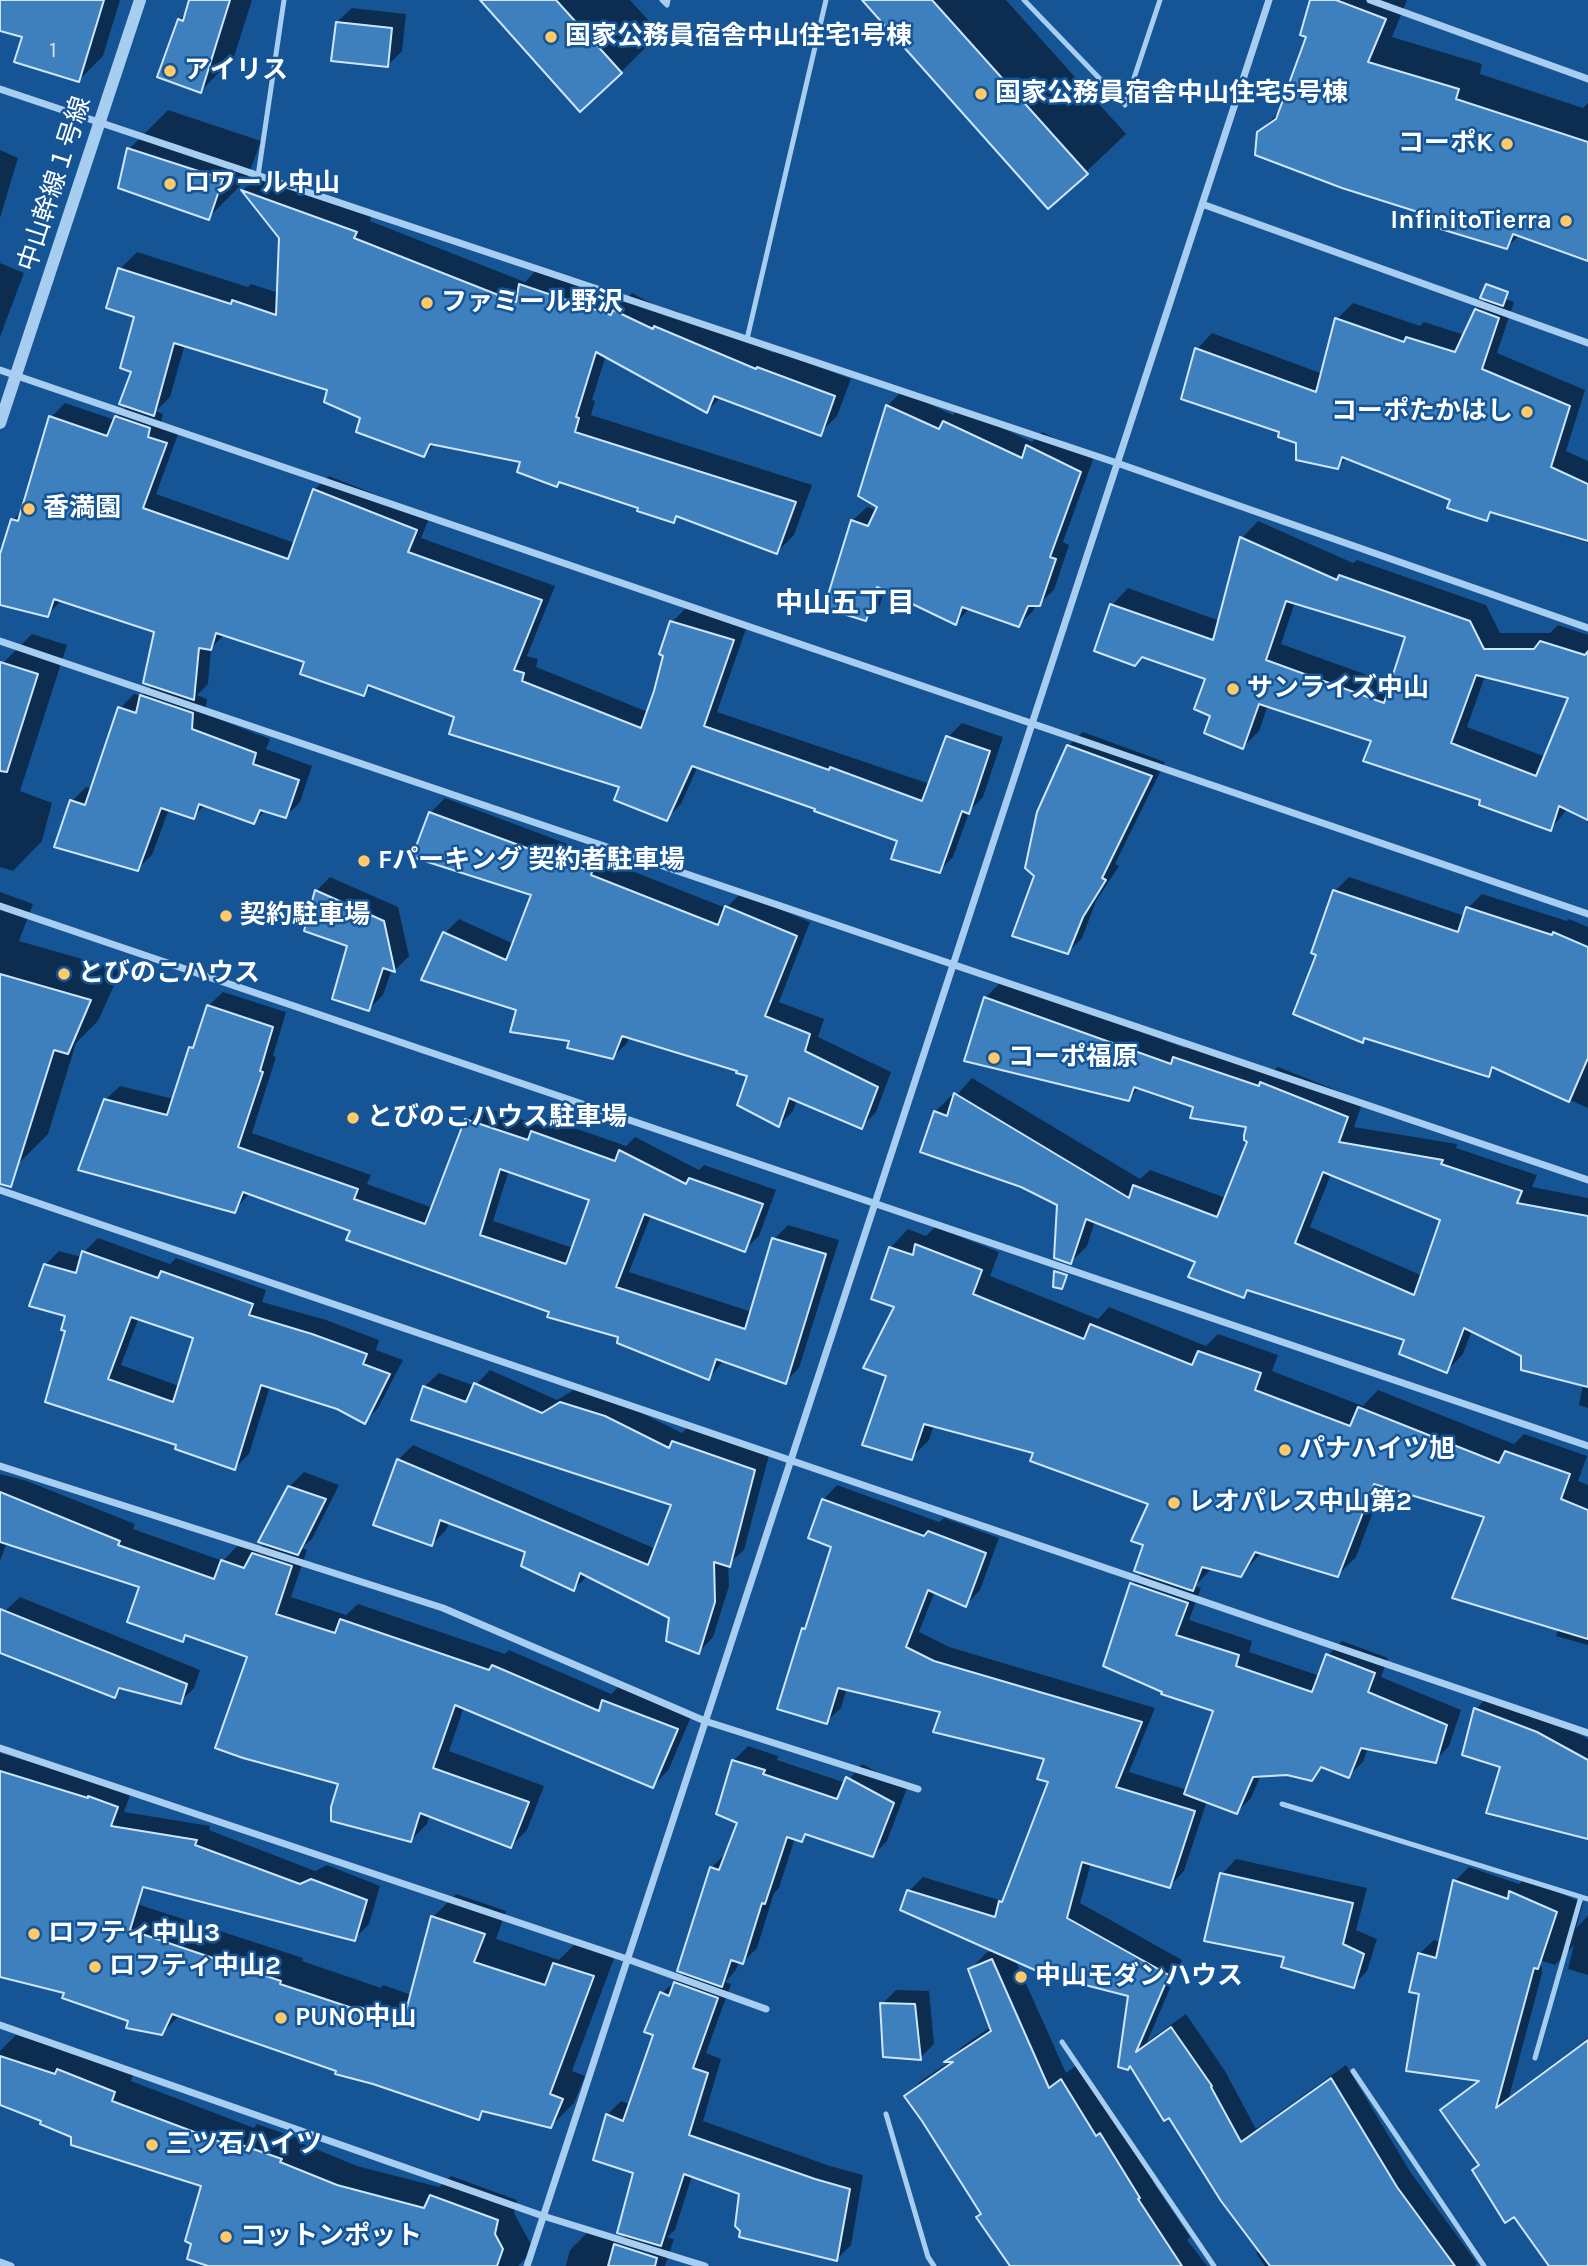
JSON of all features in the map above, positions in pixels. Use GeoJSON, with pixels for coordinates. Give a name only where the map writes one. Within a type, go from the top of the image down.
{"type":"FeatureCollection","features":[{"type":"Feature","properties":{"kind":"street","name":"中山幹線１号線"},"geometry":{"type":"LineString","coordinates":[[0,423],[140,0]]}},
{"type":"Feature","properties":{"kind":"street"},"geometry":{"type":"LineString","coordinates":[[527,2266],[1269,0]]}},
{"type":"Feature","properties":{"kind":"street"},"geometry":{"type":"LineString","coordinates":[[1370,0],[1588,79]]}},
{"type":"Feature","properties":{"kind":"street"},"geometry":{"type":"LineString","coordinates":[[0,89],[1117,463],[1588,628]]}},
{"type":"Feature","properties":{"kind":"street"},"geometry":{"type":"LineString","coordinates":[[1202,204],[1588,342]]}},
{"type":"Feature","properties":{"kind":"street"},"geometry":{"type":"LineString","coordinates":[[0,370],[1588,914]]}},
{"type":"Feature","properties":{"kind":"street"},"geometry":{"type":"LineString","coordinates":[[0,641],[1588,1180]]}},
{"type":"Feature","properties":{"kind":"street"},"geometry":{"type":"LineString","coordinates":[[0,906],[1588,1446]]}},
{"type":"Feature","properties":{"kind":"street"},"geometry":{"type":"LineString","coordinates":[[0,1190],[1588,1733]]}},
{"type":"Feature","properties":{"kind":"street"},"geometry":{"type":"LineString","coordinates":[[0,1466],[443,1608],[705,1721],[918,1789]]}},
{"type":"Feature","properties":{"kind":"street"},"geometry":{"type":"LineString","coordinates":[[0,1748],[627,1959],[766,2009]]}},
{"type":"Feature","properties":{"kind":"street"},"geometry":{"type":"LineString","coordinates":[[0,2025],[543,2216],[705,2266]]}},
{"type":"Feature","properties":{"kind":"street"},"geometry":{"type":"LineString","coordinates":[[0,2262],[11,2266]]}},
{"type":"Feature","properties":{"kind":"lane"},"geometry":{"type":"LineString","coordinates":[[258,176],[284,0]]}},
{"type":"Feature","properties":{"kind":"lane"},"geometry":{"type":"LineString","coordinates":[[662,0],[667,5],[668,0]]}},
{"type":"Feature","properties":{"kind":"lane"},"geometry":{"type":"LineString","coordinates":[[747,339],[826,0]]}},
{"type":"Feature","properties":{"kind":"lane"},"geometry":{"type":"LineString","coordinates":[[1024,0],[1125,105],[1160,0]]}},
{"type":"Feature","properties":{"kind":"lane"},"geometry":{"type":"LineString","coordinates":[[1282,1804],[1588,1899]]}},
{"type":"Feature","properties":{"kind":"lane"},"geometry":{"type":"LineString","coordinates":[[1535,2058],[1581,1896]]}},
{"type":"Feature","properties":{"kind":"lane"},"geometry":{"type":"LineString","coordinates":[[1062,2042],[1214,2266]]}},
{"type":"Feature","properties":{"kind":"lane"},"geometry":{"type":"LineString","coordinates":[[1353,2071],[1484,2266]]}},
{"type":"Feature","properties":{"kind":"lane"},"geometry":{"type":"LineString","coordinates":[[886,2114],[928,2257],[934,2266]]}},
{"type":"Feature","properties":{"kind":"building"},"geometry":{"type":"Polygon","coordinates":[[[0,0],[104,0],[79,82],[14,62],[22,37],[0,31],[0,0]]]}},
{"type":"Feature","properties":{"kind":"building"},"geometry":{"type":"Polygon","coordinates":[[[189,0],[230,0],[201,93],[157,77],[178,19],[183,21],[189,0]]]}},
{"type":"Feature","properties":{"kind":"building","name":"国家公務員宿舎中山住宅1号棟"},"geometry":{"type":"Polygon","coordinates":[[[480,0],[556,0],[622,73],[580,112],[480,0]]]}},
{"type":"Feature","properties":{"kind":"building","name":"国家公務員宿舎中山住宅5号棟"},"geometry":{"type":"Polygon","coordinates":[[[862,0],[932,0],[1088,174],[1048,209],[862,0]]]}},
{"type":"Feature","properties":{"kind":"building"},"geometry":{"type":"Polygon","coordinates":[[[1310,0],[1336,0],[1386,19],[1368,62],[1459,89],[1456,99],[1588,142],[1588,261],[1513,234],[1507,249],[1434,227],[1437,218],[1342,188],[1255,155],[1257,132],[1276,119],[1306,37],[1300,35],[1310,0]]]}},
{"type":"Feature","properties":{"kind":"building"},"geometry":{"type":"Polygon","coordinates":[[[336,22],[392,28],[388,67],[331,61],[336,22]]]}},
{"type":"Feature","properties":{"kind":"building","name":"ロワール中山"},"geometry":{"type":"Polygon","coordinates":[[[127,148],[223,179],[209,220],[118,188],[127,148]]]}},
{"type":"Feature","properties":{"kind":"building"},"geometry":{"type":"Polygon","coordinates":[[[241,190],[357,232],[354,238],[516,302],[519,284],[611,315],[613,310],[653,329],[654,326],[756,369],[757,367],[835,396],[821,436],[714,396],[707,413],[596,352],[576,417],[579,418],[575,432],[796,502],[777,554],[676,516],[674,523],[559,482],[557,487],[517,472],[520,462],[430,444],[424,457],[356,432],[360,418],[324,402],[327,390],[174,343],[154,416],[119,404],[131,372],[120,368],[134,317],[106,308],[118,268],[231,304],[232,300],[276,315],[279,238],[241,190]]]}},
{"type":"Feature","properties":{"kind":"building"},"geometry":{"type":"Polygon","coordinates":[[[1486,284],[1508,292],[1503,306],[1480,298],[1486,284]]]}},
{"type":"Feature","properties":{"kind":"building"},"geometry":{"type":"Polygon","coordinates":[[[1475,309],[1499,318],[1482,369],[1570,406],[1551,467],[1588,484],[1588,541],[1490,512],[1487,521],[1447,508],[1450,500],[1342,457],[1338,469],[1296,460],[1296,443],[1278,437],[1279,432],[1181,399],[1195,348],[1316,392],[1335,318],[1404,342],[1406,337],[1455,352],[1475,309]]]}},
{"type":"Feature","properties":{"kind":"building"},"geometry":{"type":"Polygon","coordinates":[[[886,405],[939,429],[943,421],[1022,458],[1026,445],[1081,472],[1050,557],[1056,559],[1040,606],[1028,606],[1019,627],[962,607],[956,625],[877,587],[866,621],[824,608],[851,520],[868,526],[877,507],[858,496],[886,405]]]}},
{"type":"Feature","properties":{"kind":"building"},"geometry":{"type":"Polygon","coordinates":[[[49,416],[107,436],[115,416],[150,428],[148,437],[167,443],[143,508],[288,559],[313,489],[417,530],[408,552],[542,600],[514,670],[524,673],[522,681],[641,728],[654,691],[663,656],[659,654],[670,621],[734,640],[704,726],[829,770],[830,767],[922,801],[946,736],[990,751],[969,814],[962,811],[940,873],[891,859],[897,841],[692,766],[667,821],[614,800],[619,787],[449,734],[454,717],[368,685],[364,696],[300,674],[304,662],[216,633],[211,650],[199,648],[194,700],[143,683],[154,632],[54,599],[48,617],[0,605],[0,554],[11,519],[18,521],[49,416]]]}},
{"type":"Feature","properties":{"kind":"building"},"geometry":{"type":"Polygon","coordinates":[[[1240,537],[1337,580],[1339,575],[1470,621],[1484,649],[1534,649],[1540,641],[1585,655],[1588,651],[1588,820],[1559,806],[1551,831],[1479,805],[1480,800],[1363,761],[1371,741],[1259,704],[1243,749],[1204,733],[1210,716],[1194,709],[1205,679],[1142,657],[1135,666],[1094,651],[1110,604],[1213,640],[1240,537]],[[1286,601],[1266,660],[1384,703],[1405,637],[1286,601]],[[1476,675],[1451,743],[1536,776],[1568,698],[1476,675]]]}},
{"type":"Feature","properties":{"kind":"building"},"geometry":{"type":"Polygon","coordinates":[[[0,662],[38,674],[7,772],[0,771],[0,662]]]}},
{"type":"Feature","properties":{"kind":"building"},"geometry":{"type":"Polygon","coordinates":[[[140,695],[193,713],[192,729],[256,753],[253,764],[299,780],[286,818],[260,810],[254,824],[199,804],[194,819],[161,808],[138,871],[54,847],[70,800],[85,805],[118,707],[136,713],[140,695]]]}},
{"type":"Feature","properties":{"kind":"building"},"geometry":{"type":"Polygon","coordinates":[[[1067,745],[1152,776],[1102,878],[1106,880],[1083,917],[1068,954],[1012,936],[1034,876],[1025,868],[1037,812],[1067,745]]]}},
{"type":"Feature","properties":{"kind":"building"},"geometry":{"type":"Polygon","coordinates":[[[429,812],[592,872],[591,875],[718,925],[725,906],[797,936],[765,1016],[810,1034],[805,1051],[878,1087],[862,1129],[789,1098],[779,1127],[737,1105],[747,1076],[736,1073],[737,1071],[622,1036],[613,1059],[567,1048],[569,1041],[510,1032],[516,1010],[421,980],[443,932],[506,960],[531,895],[412,857],[429,812]]]}},
{"type":"Feature","properties":{"kind":"building"},"geometry":{"type":"Polygon","coordinates":[[[315,890],[384,921],[395,972],[383,968],[369,1011],[332,999],[347,946],[304,931],[315,890]]]}},
{"type":"Feature","properties":{"kind":"building"},"geometry":{"type":"Polygon","coordinates":[[[1333,890],[1458,932],[1466,907],[1552,935],[1553,932],[1588,947],[1588,1058],[1569,1102],[1492,1067],[1489,1077],[1364,1038],[1363,1043],[1293,1014],[1316,955],[1311,953],[1333,890]]]}},
{"type":"Feature","properties":{"kind":"building"},"geometry":{"type":"Polygon","coordinates":[[[0,974],[91,1000],[68,1054],[54,1050],[11,1187],[0,1184],[0,974]]]}},
{"type":"Feature","properties":{"kind":"building"},"geometry":{"type":"Polygon","coordinates":[[[984,997],[1171,1064],[1173,1057],[1259,1086],[1260,1082],[1348,1117],[1339,1142],[1443,1160],[1441,1164],[1522,1191],[1517,1203],[1588,1216],[1588,1387],[1521,1370],[1521,1356],[1464,1328],[1447,1373],[1399,1354],[1404,1340],[1247,1290],[1244,1298],[1188,1277],[1195,1262],[1086,1219],[1071,1264],[1054,1258],[1057,1205],[1021,1187],[920,1152],[934,1111],[947,1116],[954,1093],[1129,1198],[1133,1185],[1217,1217],[1247,1142],[1244,1140],[1246,1127],[1190,1118],[1193,1107],[1134,1087],[1129,1101],[964,1061],[984,997]],[[1323,1172],[1295,1243],[1414,1295],[1440,1220],[1323,1172]]]}},
{"type":"Feature","properties":{"kind":"building"},"geometry":{"type":"Polygon","coordinates":[[[207,1005],[273,1027],[260,1071],[263,1072],[238,1147],[358,1189],[354,1199],[425,1224],[465,1119],[528,1140],[531,1131],[615,1161],[619,1150],[686,1184],[689,1178],[763,1204],[745,1252],[644,1214],[616,1287],[745,1329],[772,1238],[826,1254],[786,1384],[716,1359],[709,1380],[617,1343],[618,1337],[547,1317],[549,1312],[346,1240],[350,1231],[243,1192],[235,1213],[78,1170],[104,1099],[167,1115],[189,1047],[193,1048],[207,1005]],[[500,1169],[480,1235],[566,1264],[589,1200],[500,1169]]]}},
{"type":"Feature","properties":{"kind":"building"},"geometry":{"type":"Polygon","coordinates":[[[915,1244],[982,1270],[973,1294],[1084,1339],[1090,1324],[1192,1365],[1198,1351],[1261,1373],[1255,1390],[1350,1426],[1358,1407],[1499,1463],[1505,1451],[1570,1474],[1561,1499],[1588,1510],[1588,1639],[1452,1598],[1484,1517],[1374,1484],[1338,1577],[1255,1552],[1241,1577],[1202,1567],[1193,1591],[1134,1571],[1143,1545],[1131,1541],[1148,1504],[1030,1461],[1033,1453],[924,1424],[912,1460],[862,1445],[886,1376],[863,1368],[894,1307],[871,1299],[889,1247],[913,1255],[915,1244]]]}},
{"type":"Feature","properties":{"kind":"building"},"geometry":{"type":"Polygon","coordinates":[[[82,1251],[158,1278],[161,1271],[253,1304],[249,1315],[367,1354],[363,1364],[390,1374],[365,1424],[337,1409],[261,1385],[235,1470],[175,1449],[176,1445],[45,1402],[65,1331],[61,1330],[65,1316],[29,1306],[44,1264],[76,1273],[82,1251]],[[131,1317],[108,1379],[173,1402],[193,1338],[131,1317]]]}},
{"type":"Feature","properties":{"kind":"building"},"geometry":{"type":"Polygon","coordinates":[[[1054,1271],[1067,1275],[1062,1289],[1053,1287],[1054,1271]]]}},
{"type":"Feature","properties":{"kind":"building"},"geometry":{"type":"Polygon","coordinates":[[[474,1383],[542,1413],[560,1402],[605,1416],[669,1448],[672,1441],[755,1470],[730,1567],[714,1562],[715,1602],[699,1654],[666,1641],[669,1618],[580,1573],[574,1591],[521,1566],[525,1552],[440,1520],[432,1546],[373,1525],[397,1459],[648,1565],[671,1505],[411,1420],[423,1386],[466,1402],[474,1383]]]}},
{"type":"Feature","properties":{"kind":"building"},"geometry":{"type":"Polygon","coordinates":[[[288,1486],[326,1499],[298,1555],[258,1542],[288,1486]]]}},
{"type":"Feature","properties":{"kind":"building"},"geometry":{"type":"Polygon","coordinates":[[[0,1492],[120,1541],[118,1545],[214,1579],[221,1560],[244,1568],[252,1553],[292,1566],[276,1614],[335,1633],[340,1619],[489,1670],[492,1665],[599,1711],[602,1700],[678,1729],[653,1788],[455,1705],[433,1768],[529,1802],[511,1848],[420,1813],[411,1842],[331,1821],[331,1807],[338,1784],[215,1748],[247,1657],[185,1635],[183,1642],[127,1622],[139,1587],[0,1542],[0,1492]]]}},
{"type":"Feature","properties":{"kind":"building"},"geometry":{"type":"Polygon","coordinates":[[[822,1499],[924,1536],[928,1531],[986,1553],[966,1607],[928,1590],[906,1647],[934,1661],[1142,1722],[1116,1787],[1195,1811],[1170,1888],[1082,1862],[1067,1918],[1169,1975],[1136,2052],[1171,2027],[1212,2086],[1241,2142],[1331,2078],[1397,2187],[1455,2266],[1270,2266],[1221,2201],[1169,2118],[1164,2121],[1130,2066],[1128,2070],[1118,2067],[1128,1996],[1046,1975],[900,1910],[907,1890],[995,1917],[999,1901],[1002,1902],[1048,1782],[1037,1779],[1044,1759],[933,1732],[940,1712],[838,1688],[827,1724],[777,1709],[831,1547],[808,1538],[822,1499]]]}},
{"type":"Feature","properties":{"kind":"building"},"geometry":{"type":"Polygon","coordinates":[[[1130,1583],[1188,1603],[1176,1635],[1239,1655],[1236,1666],[1312,1692],[1326,1654],[1375,1673],[1368,1692],[1447,1725],[1436,1763],[1361,1748],[1349,1778],[1321,1767],[1312,1781],[1287,1775],[1253,1777],[1237,1814],[1184,1794],[1213,1711],[1161,1694],[1162,1692],[1103,1666],[1130,1583]]]}},
{"type":"Feature","properties":{"kind":"building"},"geometry":{"type":"Polygon","coordinates":[[[0,1609],[187,1684],[181,1704],[119,1688],[115,1698],[0,1653],[0,1609]]]}},
{"type":"Feature","properties":{"kind":"building"},"geometry":{"type":"Polygon","coordinates":[[[1474,1708],[1537,1732],[1588,1760],[1588,1839],[1486,1813],[1500,1767],[1462,1755],[1474,1708]]]}},
{"type":"Feature","properties":{"kind":"building"},"geometry":{"type":"Polygon","coordinates":[[[732,1760],[765,1770],[763,1774],[837,1799],[846,1777],[894,1803],[873,1857],[805,1834],[802,1842],[787,1837],[743,1964],[731,1960],[722,1987],[677,1971],[710,1867],[719,1870],[737,1823],[716,1814],[732,1760]]]}},
{"type":"Feature","properties":{"kind":"building"},"geometry":{"type":"Polygon","coordinates":[[[0,1771],[118,1807],[111,1826],[197,1840],[195,1845],[300,1884],[311,1879],[367,1900],[355,1941],[143,1887],[130,1930],[281,1981],[280,1984],[403,2022],[431,1916],[485,1934],[474,1962],[545,1985],[553,1963],[594,1976],[550,2094],[563,2099],[551,2128],[482,2111],[479,2120],[335,2074],[336,2071],[172,2014],[162,2035],[126,2028],[128,2021],[62,1998],[64,1993],[0,1977],[0,1771]]]}},
{"type":"Feature","properties":{"kind":"building"},"geometry":{"type":"Polygon","coordinates":[[[1220,1873],[1353,1903],[1343,1944],[1364,1954],[1354,1988],[1281,1967],[1284,1957],[1204,1941],[1220,1873]]]}},
{"type":"Feature","properties":{"kind":"building"},"geometry":{"type":"Polygon","coordinates":[[[1453,1880],[1508,1899],[1509,1891],[1557,1912],[1538,1969],[1534,1968],[1496,2108],[1588,2040],[1588,2266],[1549,2266],[1514,2217],[1505,2223],[1472,2170],[1479,2165],[1440,2110],[1479,2081],[1406,2071],[1419,1994],[1409,1992],[1418,1953],[1436,1958],[1453,1880]]]}},
{"type":"Feature","properties":{"kind":"building"},"geometry":{"type":"Polygon","coordinates":[[[992,1959],[1049,2088],[1061,2079],[1096,2136],[1100,2133],[1140,2198],[1138,2199],[1182,2266],[1010,2266],[976,2217],[981,2214],[904,2096],[953,2062],[944,2062],[991,2031],[968,1969],[992,1959]]]}},
{"type":"Feature","properties":{"kind":"building"},"geometry":{"type":"Polygon","coordinates":[[[674,1982],[718,1998],[693,2068],[708,2073],[689,2135],[850,2189],[837,2261],[739,2237],[740,2231],[735,2226],[739,2194],[684,2174],[661,2246],[617,2233],[633,2173],[593,2160],[606,2114],[623,2121],[653,2035],[644,2032],[660,1992],[669,1996],[674,1982]]]}},
{"type":"Feature","properties":{"kind":"building"},"geometry":{"type":"Polygon","coordinates":[[[880,2003],[915,2004],[921,2060],[883,2057],[880,2003]]]}},
{"type":"Feature","properties":{"kind":"building"},"geometry":{"type":"Polygon","coordinates":[[[0,2056],[55,2074],[57,2069],[115,2092],[112,2101],[234,2147],[236,2143],[282,2159],[280,2162],[337,2185],[424,2208],[430,2195],[498,2220],[495,2234],[503,2249],[497,2266],[208,2266],[187,2259],[191,2244],[185,2241],[201,2186],[71,2145],[71,2137],[40,2124],[41,2121],[0,2105],[0,2056]]]}},
{"type":"Feature","properties":{"kind":"building"},"geometry":{"type":"Polygon","coordinates":[[[614,2244],[657,2258],[655,2266],[608,2266],[614,2244]]]}},
{"type":"Feature","properties":{"kind":"place","name":"国家公務員宿舎中山住宅1号棟"},"geometry":{"type":"Point","coordinates":[551,37]}},
{"type":"Feature","properties":{"kind":"place","name":"アイリス"},"geometry":{"type":"Point","coordinates":[170,71]}},
{"type":"Feature","properties":{"kind":"place","name":"国家公務員宿舎中山住宅5号棟"},"geometry":{"type":"Point","coordinates":[981,94]}},
{"type":"Feature","properties":{"kind":"place","name":"コーポK"},"geometry":{"type":"Point","coordinates":[1507,144]}},
{"type":"Feature","properties":{"kind":"place","name":"ロワール中山"},"geometry":{"type":"Point","coordinates":[170,184]}},
{"type":"Feature","properties":{"kind":"place","name":"InfinitoTierra"},"geometry":{"type":"Point","coordinates":[1566,221]}},
{"type":"Feature","properties":{"kind":"place","name":"ファミール野沢"},"geometry":{"type":"Point","coordinates":[427,303]}},
{"type":"Feature","properties":{"kind":"place","name":"コーポたかはし"},"geometry":{"type":"Point","coordinates":[1527,412]}},
{"type":"Feature","properties":{"kind":"place","name":"香満園"},"geometry":{"type":"Point","coordinates":[29,509]}},
{"type":"Feature","properties":{"kind":"place","name":"サンライズ中山"},"geometry":{"type":"Point","coordinates":[1233,689]}},
{"type":"Feature","properties":{"kind":"place","name":"Fパーキング 契約者駐車場"},"geometry":{"type":"Point","coordinates":[364,861]}},
{"type":"Feature","properties":{"kind":"place","name":"契約駐車場"},"geometry":{"type":"Point","coordinates":[226,916]}},
{"type":"Feature","properties":{"kind":"place","name":"とびのこハウス"},"geometry":{"type":"Point","coordinates":[64,974]}},
{"type":"Feature","properties":{"kind":"place","name":"コーポ福原"},"geometry":{"type":"Point","coordinates":[994,1058]}},
{"type":"Feature","properties":{"kind":"place","name":"とびのこハウス駐車場"},"geometry":{"type":"Point","coordinates":[353,1118]}},
{"type":"Feature","properties":{"kind":"place","name":"パナハイツ旭"},"geometry":{"type":"Point","coordinates":[1285,1450]}},
{"type":"Feature","properties":{"kind":"place","name":"レオパレス中山第2"},"geometry":{"type":"Point","coordinates":[1174,1503]}},
{"type":"Feature","properties":{"kind":"place","name":"ロフティ中山3"},"geometry":{"type":"Point","coordinates":[34,1934]}},
{"type":"Feature","properties":{"kind":"place","name":"ロフティ中山2"},"geometry":{"type":"Point","coordinates":[95,1967]}},
{"type":"Feature","properties":{"kind":"place","name":"中山モダンハウス"},"geometry":{"type":"Point","coordinates":[1021,1977]}},
{"type":"Feature","properties":{"kind":"place","name":"PUNO中山"},"geometry":{"type":"Point","coordinates":[281,2018]}},
{"type":"Feature","properties":{"kind":"place","name":"三ツ石ハイツ"},"geometry":{"type":"Point","coordinates":[152,2145]}},
{"type":"Feature","properties":{"kind":"place","name":"コットンポット"},"geometry":{"type":"Point","coordinates":[226,2237]}},
{"type":"Feature","properties":{"kind":"district","name":"中山五丁目"},"geometry":{"type":"Point","coordinates":[845,604]}}]}
